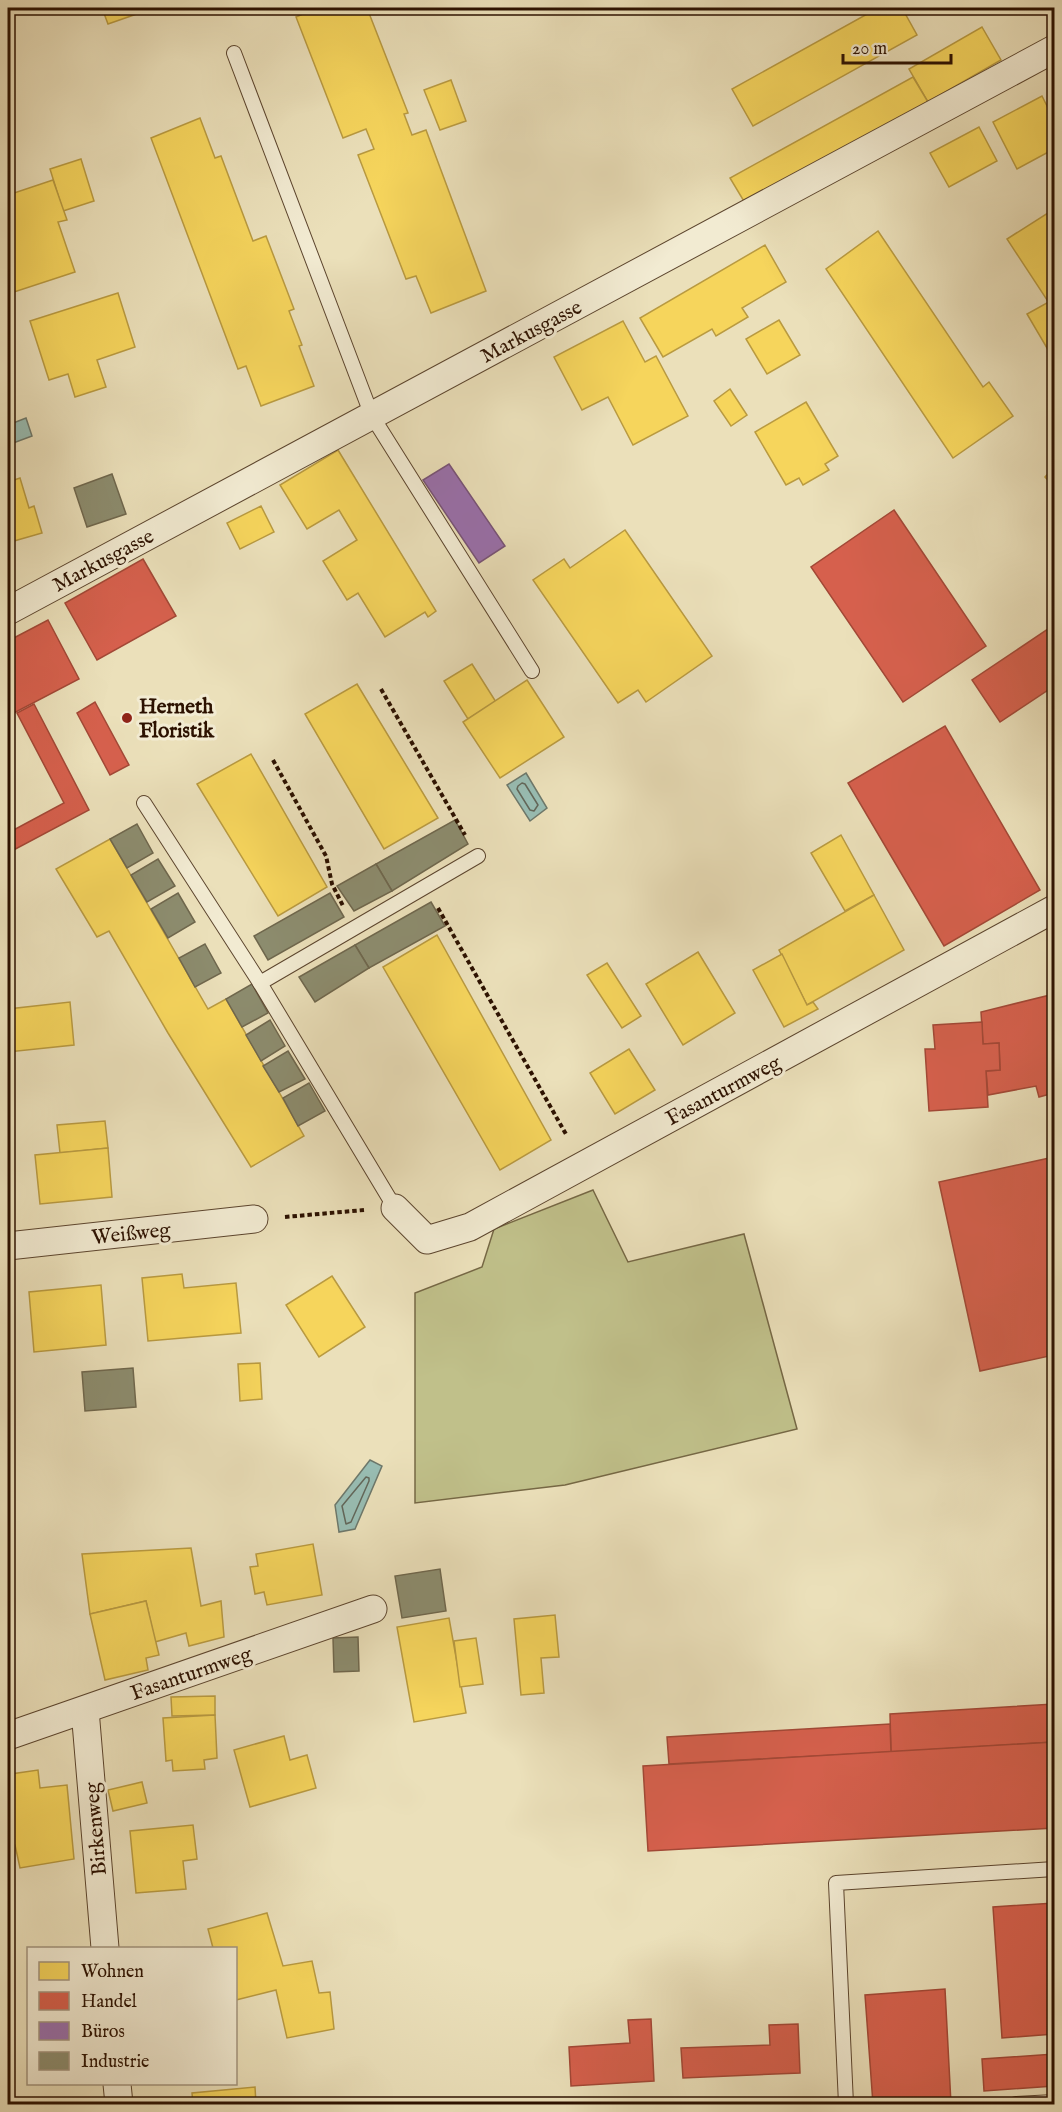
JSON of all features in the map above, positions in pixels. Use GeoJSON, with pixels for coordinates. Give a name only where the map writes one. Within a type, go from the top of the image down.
{"type":"FeatureCollection","features":[{"type":"Feature","properties":{"kind":"street","name":"Markusgasse"},"geometry":{"type":"LineString","coordinates":[[8,611],[1054,49]]}},
{"type":"Feature","properties":{"kind":"street","name":"Fasanturmweg"},"geometry":{"type":"LineString","coordinates":[[395,1208],[426,1240],[470,1227],[1054,909]]}},
{"type":"Feature","properties":{"kind":"street","name":"Weißweg"},"geometry":{"type":"LineString","coordinates":[[8,1246],[254,1219]]}},
{"type":"Feature","properties":{"kind":"street","name":"Fasanturmweg"},"geometry":{"type":"LineString","coordinates":[[8,1736],[373,1609]]}},
{"type":"Feature","properties":{"kind":"street","name":"Birkenweg"},"geometry":{"type":"LineString","coordinates":[[85,1710],[105,1947]]}},
{"type":"Feature","properties":{"kind":"street"},"geometry":{"type":"LineString","coordinates":[[117,2085],[119,2104]]}},
{"type":"Feature","properties":{"kind":"lane"},"geometry":{"type":"LineString","coordinates":[[234,53],[372,416],[532,671]]}},
{"type":"Feature","properties":{"kind":"lane"},"geometry":{"type":"LineString","coordinates":[[144,803],[260,983],[395,1208]]}},
{"type":"Feature","properties":{"kind":"lane"},"geometry":{"type":"LineString","coordinates":[[260,983],[478,856]]}},
{"type":"Feature","properties":{"kind":"lane"},"geometry":{"type":"LineString","coordinates":[[846,2104],[836,1883],[1054,1869]]}},
{"type":"Feature","properties":{"kind":"lane"},"geometry":{"type":"LineString","coordinates":[[1016,2104],[1054,2102]]}},
{"type":"Feature","properties":{"kind":"path"},"geometry":{"type":"LineString","coordinates":[[381,689],[478,856]]}},
{"type":"Feature","properties":{"kind":"path"},"geometry":{"type":"LineString","coordinates":[[273,760],[326,856],[332,884],[355,927]]}},
{"type":"Feature","properties":{"kind":"path"},"geometry":{"type":"LineString","coordinates":[[426,887],[567,1136]]}},
{"type":"Feature","properties":{"kind":"path"},"geometry":{"type":"LineString","coordinates":[[254,1219],[395,1208]]}},
{"type":"Feature","properties":{"kind":"green space"},"geometry":{"type":"Polygon","coordinates":[[[593,1190],[628,1262],[744,1234],[797,1429],[565,1485],[415,1503],[415,1293],[482,1267],[494,1229],[593,1190]]]}},
{"type":"Feature","properties":{"kind":"water"},"geometry":{"type":"Polygon","coordinates":[[[26,418],[32,436],[8,445],[8,425],[26,418]]]}},
{"type":"Feature","properties":{"kind":"water"},"geometry":{"type":"Polygon","coordinates":[[[526,773],[547,808],[530,821],[507,785],[526,773]]]}},
{"type":"Feature","properties":{"kind":"water"},"geometry":{"type":"Polygon","coordinates":[[[370,1460],[382,1466],[355,1529],[339,1532],[335,1505],[370,1460]]]}},
{"type":"Feature","properties":{"kind":"building: Wohnen"},"geometry":{"type":"Polygon","coordinates":[[[102,8],[154,8],[108,24],[102,8]]]}},
{"type":"Feature","properties":{"kind":"building: Wohnen"},"geometry":{"type":"Polygon","coordinates":[[[309,8],[367,8],[408,113],[404,114],[412,135],[426,130],[486,291],[431,313],[416,276],[406,279],[358,155],[374,149],[366,129],[343,138],[296,17],[310,11],[309,8]]]}},
{"type":"Feature","properties":{"kind":"building: Wohnen"},"geometry":{"type":"Polygon","coordinates":[[[878,8],[902,8],[917,35],[753,126],[732,89],[878,8]]]}},
{"type":"Feature","properties":{"kind":"building: Wohnen"},"geometry":{"type":"Polygon","coordinates":[[[982,27],[1001,60],[928,102],[909,69],[982,27]]]}},
{"type":"Feature","properties":{"kind":"building: Wohnen"},"geometry":{"type":"Polygon","coordinates":[[[913,77],[928,102],[745,203],[730,178],[913,77]]]}},
{"type":"Feature","properties":{"kind":"building: Wohnen"},"geometry":{"type":"Polygon","coordinates":[[[451,80],[466,121],[440,130],[424,90],[451,80]]]}},
{"type":"Feature","properties":{"kind":"building: Wohnen"},"geometry":{"type":"Polygon","coordinates":[[[1042,96],[1054,120],[1054,149],[1017,169],[993,122],[1042,96]]]}},
{"type":"Feature","properties":{"kind":"building: Wohnen"},"geometry":{"type":"Polygon","coordinates":[[[200,118],[215,158],[221,156],[253,241],[266,236],[294,309],[289,311],[314,386],[261,406],[246,366],[238,369],[151,138],[200,118]]]}},
{"type":"Feature","properties":{"kind":"building: Wohnen"},"geometry":{"type":"Polygon","coordinates":[[[979,127],[997,161],[949,187],[930,153],[979,127]]]}},
{"type":"Feature","properties":{"kind":"building: Wohnen"},"geometry":{"type":"Polygon","coordinates":[[[81,159],[94,201],[63,211],[50,169],[81,159]]]}},
{"type":"Feature","properties":{"kind":"building: Wohnen"},"geometry":{"type":"Polygon","coordinates":[[[53,180],[67,220],[58,222],[75,272],[8,294],[8,195],[53,180]]]}},
{"type":"Feature","properties":{"kind":"building: Wohnen"},"geometry":{"type":"Polygon","coordinates":[[[1051,211],[1054,216],[1054,299],[1049,303],[1007,239],[1051,211]]]}},
{"type":"Feature","properties":{"kind":"building: Wohnen"},"geometry":{"type":"Polygon","coordinates":[[[878,231],[983,387],[989,382],[1013,416],[953,458],[826,269],[878,231]]]}},
{"type":"Feature","properties":{"kind":"building: Wohnen"},"geometry":{"type":"Polygon","coordinates":[[[765,245],[786,282],[742,308],[748,317],[716,336],[712,329],[663,357],[640,318],[765,245]]]}},
{"type":"Feature","properties":{"kind":"building: Wohnen"},"geometry":{"type":"Polygon","coordinates":[[[118,293],[135,347],[97,360],[106,387],[75,397],[68,374],[49,380],[30,321],[118,293]]]}},
{"type":"Feature","properties":{"kind":"building: Wohnen"},"geometry":{"type":"Polygon","coordinates":[[[1054,299],[1054,360],[1027,314],[1054,299]]]}},
{"type":"Feature","properties":{"kind":"building: Wohnen"},"geometry":{"type":"Polygon","coordinates":[[[779,320],[800,355],[767,374],[746,339],[779,320]]]}},
{"type":"Feature","properties":{"kind":"building: Wohnen"},"geometry":{"type":"Polygon","coordinates":[[[623,321],[645,362],[656,356],[688,416],[633,445],[608,397],[582,410],[554,357],[623,321]]]}},
{"type":"Feature","properties":{"kind":"building: Wohnen"},"geometry":{"type":"Polygon","coordinates":[[[730,389],[747,415],[731,426],[714,401],[730,389]]]}},
{"type":"Feature","properties":{"kind":"building: Wohnen"},"geometry":{"type":"Polygon","coordinates":[[[806,402],[838,456],[825,464],[829,470],[803,485],[799,478],[786,485],[755,432],[806,402]]]}},
{"type":"Feature","properties":{"kind":"building: Wohnen"},"geometry":{"type":"Polygon","coordinates":[[[338,450],[436,611],[428,617],[425,612],[385,637],[358,593],[347,600],[323,561],[357,540],[339,510],[307,529],[280,485],[338,450]]]}},
{"type":"Feature","properties":{"kind":"building: Wohnen"},"geometry":{"type":"Polygon","coordinates":[[[1054,467],[1054,487],[1045,477],[1054,467]]]}},
{"type":"Feature","properties":{"kind":"building: Wohnen"},"geometry":{"type":"Polygon","coordinates":[[[20,478],[29,508],[34,506],[42,533],[14,541],[12,532],[8,534],[8,482],[20,478]]]}},
{"type":"Feature","properties":{"kind":"building: Wohnen"},"geometry":{"type":"Polygon","coordinates":[[[261,506],[274,532],[240,549],[227,523],[261,506]]]}},
{"type":"Feature","properties":{"kind":"building: Wohnen"},"geometry":{"type":"Polygon","coordinates":[[[625,530],[712,656],[646,702],[638,690],[618,703],[533,580],[564,559],[570,568],[625,530]]]}},
{"type":"Feature","properties":{"kind":"building: Wohnen"},"geometry":{"type":"Polygon","coordinates":[[[472,664],[496,702],[468,719],[444,681],[472,664]]]}},
{"type":"Feature","properties":{"kind":"building: Wohnen"},"geometry":{"type":"Polygon","coordinates":[[[527,680],[564,737],[500,778],[463,722],[527,680]]]}},
{"type":"Feature","properties":{"kind":"building: Wohnen"},"geometry":{"type":"Polygon","coordinates":[[[357,684],[438,818],[384,849],[305,714],[357,684]]]}},
{"type":"Feature","properties":{"kind":"building: Wohnen"},"geometry":{"type":"Polygon","coordinates":[[[251,754],[327,887],[278,916],[197,784],[251,754]]]}},
{"type":"Feature","properties":{"kind":"building: Wohnen"},"geometry":{"type":"Polygon","coordinates":[[[841,835],[874,895],[845,911],[811,853],[841,835]]]}},
{"type":"Feature","properties":{"kind":"building: Wohnen"},"geometry":{"type":"Polygon","coordinates":[[[110,839],[208,1009],[226,999],[304,1136],[251,1167],[168,1033],[109,931],[97,937],[56,869],[110,839]]]}},
{"type":"Feature","properties":{"kind":"building: Wohnen"},"geometry":{"type":"Polygon","coordinates":[[[874,895],[904,950],[807,1005],[779,950],[874,895]]]}},
{"type":"Feature","properties":{"kind":"building: Wohnen"},"geometry":{"type":"Polygon","coordinates":[[[437,935],[551,1140],[500,1170],[383,967],[437,935]]]}},
{"type":"Feature","properties":{"kind":"building: Wohnen"},"geometry":{"type":"Polygon","coordinates":[[[698,952],[735,1013],[683,1045],[646,984],[698,952]]]}},
{"type":"Feature","properties":{"kind":"building: Wohnen"},"geometry":{"type":"Polygon","coordinates":[[[782,954],[807,1005],[813,1002],[818,1009],[784,1027],[753,970],[782,954]]]}},
{"type":"Feature","properties":{"kind":"building: Wohnen"},"geometry":{"type":"Polygon","coordinates":[[[607,963],[641,1016],[622,1028],[587,975],[607,963]]]}},
{"type":"Feature","properties":{"kind":"building: Wohnen"},"geometry":{"type":"Polygon","coordinates":[[[70,1002],[74,1045],[8,1052],[8,1009],[70,1002]]]}},
{"type":"Feature","properties":{"kind":"building: Wohnen"},"geometry":{"type":"Polygon","coordinates":[[[629,1049],[655,1090],[615,1114],[590,1073],[629,1049]]]}},
{"type":"Feature","properties":{"kind":"building: Wohnen"},"geometry":{"type":"Polygon","coordinates":[[[105,1121],[108,1148],[60,1153],[57,1125],[105,1121]]]}},
{"type":"Feature","properties":{"kind":"building: Wohnen"},"geometry":{"type":"Polygon","coordinates":[[[108,1148],[112,1197],[40,1204],[35,1155],[108,1148]]]}},
{"type":"Feature","properties":{"kind":"building: Wohnen"},"geometry":{"type":"Polygon","coordinates":[[[182,1274],[184,1288],[236,1283],[241,1333],[148,1341],[142,1278],[182,1274]]]}},
{"type":"Feature","properties":{"kind":"building: Wohnen"},"geometry":{"type":"Polygon","coordinates":[[[332,1276],[365,1327],[319,1357],[286,1305],[332,1276]]]}},
{"type":"Feature","properties":{"kind":"building: Wohnen"},"geometry":{"type":"Polygon","coordinates":[[[101,1285],[106,1345],[34,1352],[29,1292],[101,1285]]]}},
{"type":"Feature","properties":{"kind":"building: Wohnen"},"geometry":{"type":"Polygon","coordinates":[[[260,1363],[262,1399],[240,1401],[238,1364],[260,1363]]]}},
{"type":"Feature","properties":{"kind":"building: Wohnen"},"geometry":{"type":"Polygon","coordinates":[[[313,1544],[322,1595],[267,1605],[264,1592],[255,1594],[250,1567],[258,1566],[256,1554],[313,1544]]]}},
{"type":"Feature","properties":{"kind":"building: Wohnen"},"geometry":{"type":"Polygon","coordinates":[[[191,1548],[201,1606],[221,1601],[224,1637],[189,1646],[186,1633],[155,1642],[146,1601],[90,1614],[82,1554],[191,1548]]]}},
{"type":"Feature","properties":{"kind":"building: Wohnen"},"geometry":{"type":"Polygon","coordinates":[[[146,1601],[159,1655],[146,1658],[148,1670],[105,1680],[90,1614],[146,1601]]]}},
{"type":"Feature","properties":{"kind":"building: Wohnen"},"geometry":{"type":"Polygon","coordinates":[[[555,1615],[559,1657],[541,1658],[544,1693],[521,1695],[514,1619],[555,1615]]]}},
{"type":"Feature","properties":{"kind":"building: Wohnen"},"geometry":{"type":"Polygon","coordinates":[[[449,1618],[466,1713],[414,1722],[397,1627],[449,1618]]]}},
{"type":"Feature","properties":{"kind":"building: Wohnen"},"geometry":{"type":"Polygon","coordinates":[[[476,1638],[483,1684],[460,1687],[454,1641],[476,1638]]]}},
{"type":"Feature","properties":{"kind":"building: Wohnen"},"geometry":{"type":"Polygon","coordinates":[[[215,1696],[215,1715],[172,1716],[171,1697],[215,1696]]]}},
{"type":"Feature","properties":{"kind":"building: Wohnen"},"geometry":{"type":"Polygon","coordinates":[[[215,1715],[217,1758],[204,1760],[205,1769],[173,1771],[172,1760],[166,1761],[163,1718],[215,1715]]]}},
{"type":"Feature","properties":{"kind":"building: Wohnen"},"geometry":{"type":"Polygon","coordinates":[[[284,1736],[290,1760],[307,1755],[316,1788],[250,1807],[234,1750],[284,1736]]]}},
{"type":"Feature","properties":{"kind":"building: Wohnen"},"geometry":{"type":"Polygon","coordinates":[[[38,1770],[40,1788],[67,1785],[74,1859],[20,1868],[15,1845],[8,1846],[8,1792],[13,1792],[11,1774],[38,1770]]]}},
{"type":"Feature","properties":{"kind":"building: Wohnen"},"geometry":{"type":"Polygon","coordinates":[[[142,1782],[147,1803],[113,1811],[108,1790],[142,1782]]]}},
{"type":"Feature","properties":{"kind":"building: Wohnen"},"geometry":{"type":"Polygon","coordinates":[[[193,1825],[197,1859],[183,1861],[186,1889],[136,1893],[130,1831],[193,1825]]]}},
{"type":"Feature","properties":{"kind":"building: Wohnen"},"geometry":{"type":"Polygon","coordinates":[[[267,1913],[283,1966],[312,1961],[319,1993],[330,1992],[334,2029],[287,2038],[276,1990],[237,2000],[237,1947],[213,1947],[208,1929],[267,1913]]]}},
{"type":"Feature","properties":{"kind":"building: Wohnen"},"geometry":{"type":"Polygon","coordinates":[[[255,2087],[256,2104],[193,2104],[192,2093],[255,2087]]]}},
{"type":"Feature","properties":{"kind":"building: Handel"},"geometry":{"type":"Polygon","coordinates":[[[894,510],[986,646],[903,702],[811,567],[894,510]]]}},
{"type":"Feature","properties":{"kind":"building: Handel"},"geometry":{"type":"Polygon","coordinates":[[[143,559],[176,616],[97,660],[65,603],[143,559]]]}},
{"type":"Feature","properties":{"kind":"building: Handel"},"geometry":{"type":"Polygon","coordinates":[[[48,620],[79,679],[12,714],[8,705],[8,641],[48,620]]]}},
{"type":"Feature","properties":{"kind":"building: Handel"},"geometry":{"type":"Polygon","coordinates":[[[1054,625],[1054,686],[1000,722],[972,680],[1054,625]]]}},
{"type":"Feature","properties":{"kind":"building: Handel"},"geometry":{"type":"Polygon","coordinates":[[[95,702],[129,765],[110,775],[77,713],[95,702]]]}},
{"type":"Feature","properties":{"kind":"building: Handel"},"geometry":{"type":"Polygon","coordinates":[[[34,704],[89,810],[8,853],[8,833],[64,803],[17,713],[34,704]]]}},
{"type":"Feature","properties":{"kind":"building: Handel"},"geometry":{"type":"Polygon","coordinates":[[[945,726],[1040,890],[944,946],[848,783],[945,726]]]}},
{"type":"Feature","properties":{"kind":"building: Handel"},"geometry":{"type":"Polygon","coordinates":[[[1054,994],[1054,1093],[1039,1097],[1036,1086],[988,1095],[986,1071],[1000,1070],[999,1043],[983,1044],[981,1012],[1054,994]]]}},
{"type":"Feature","properties":{"kind":"building: Handel"},"geometry":{"type":"Polygon","coordinates":[[[982,1022],[983,1044],[999,1043],[1000,1070],[986,1071],[988,1107],[929,1111],[925,1049],[935,1049],[933,1025],[982,1022]]]}},
{"type":"Feature","properties":{"kind":"building: Handel"},"geometry":{"type":"Polygon","coordinates":[[[1054,1157],[1054,1355],[980,1371],[939,1182],[1054,1157]]]}},
{"type":"Feature","properties":{"kind":"building: Handel"},"geometry":{"type":"Polygon","coordinates":[[[1054,1704],[1054,1742],[891,1752],[890,1714],[1054,1704]]]}},
{"type":"Feature","properties":{"kind":"building: Handel"},"geometry":{"type":"Polygon","coordinates":[[[890,1724],[891,1752],[669,1764],[667,1737],[890,1724]]]}},
{"type":"Feature","properties":{"kind":"building: Handel"},"geometry":{"type":"Polygon","coordinates":[[[1054,1742],[1054,1828],[648,1851],[643,1766],[1054,1742]]]}},
{"type":"Feature","properties":{"kind":"building: Handel"},"geometry":{"type":"Polygon","coordinates":[[[1054,1903],[1054,2034],[1002,2038],[993,1907],[1054,1903]]]}},
{"type":"Feature","properties":{"kind":"building: Handel"},"geometry":{"type":"Polygon","coordinates":[[[945,1989],[951,2104],[873,2104],[865,1995],[945,1989]]]}},
{"type":"Feature","properties":{"kind":"building: Handel"},"geometry":{"type":"Polygon","coordinates":[[[651,2019],[654,2081],[571,2086],[569,2047],[630,2043],[628,2020],[651,2019]]]}},
{"type":"Feature","properties":{"kind":"building: Handel"},"geometry":{"type":"Polygon","coordinates":[[[798,2024],[800,2073],[683,2078],[681,2048],[770,2045],[769,2025],[798,2024]]]}},
{"type":"Feature","properties":{"kind":"building: Handel"},"geometry":{"type":"Polygon","coordinates":[[[1054,2054],[1054,2086],[984,2091],[982,2059],[1054,2054]]]}},
{"type":"Feature","properties":{"kind":"building: Büros"},"geometry":{"type":"Polygon","coordinates":[[[449,464],[505,546],[479,563],[423,480],[449,464]]]}},
{"type":"Feature","properties":{"kind":"building: Industrie"},"geometry":{"type":"Polygon","coordinates":[[[112,474],[126,514],[87,527],[74,488],[112,474]]]}},
{"type":"Feature","properties":{"kind":"building: Industrie"},"geometry":{"type":"Polygon","coordinates":[[[455,820],[468,844],[392,891],[376,864],[455,820]]]}},
{"type":"Feature","properties":{"kind":"building: Industrie"},"geometry":{"type":"Polygon","coordinates":[[[137,824],[153,853],[127,868],[110,839],[137,824]]]}},
{"type":"Feature","properties":{"kind":"building: Industrie"},"geometry":{"type":"Polygon","coordinates":[[[158,859],[175,886],[147,902],[131,875],[158,859]]]}},
{"type":"Feature","properties":{"kind":"building: Industrie"},"geometry":{"type":"Polygon","coordinates":[[[376,864],[392,891],[354,911],[337,886],[376,864]]]}},
{"type":"Feature","properties":{"kind":"building: Industrie"},"geometry":{"type":"Polygon","coordinates":[[[178,893],[195,922],[168,938],[151,909],[178,893]]]}},
{"type":"Feature","properties":{"kind":"building: Industrie"},"geometry":{"type":"Polygon","coordinates":[[[330,893],[344,917],[268,960],[254,936],[330,893]]]}},
{"type":"Feature","properties":{"kind":"building: Industrie"},"geometry":{"type":"Polygon","coordinates":[[[431,902],[445,926],[369,968],[355,945],[431,902]]]}},
{"type":"Feature","properties":{"kind":"building: Industrie"},"geometry":{"type":"Polygon","coordinates":[[[205,944],[221,973],[195,987],[179,958],[205,944]]]}},
{"type":"Feature","properties":{"kind":"building: Industrie"},"geometry":{"type":"Polygon","coordinates":[[[355,945],[369,968],[315,1002],[299,977],[355,945]]]}},
{"type":"Feature","properties":{"kind":"building: Industrie"},"geometry":{"type":"Polygon","coordinates":[[[252,984],[268,1013],[242,1027],[226,999],[252,984]]]}},
{"type":"Feature","properties":{"kind":"building: Industrie"},"geometry":{"type":"Polygon","coordinates":[[[270,1020],[285,1046],[261,1061],[246,1035],[270,1020]]]}},
{"type":"Feature","properties":{"kind":"building: Industrie"},"geometry":{"type":"Polygon","coordinates":[[[288,1051],[305,1079],[279,1092],[263,1066],[288,1051]]]}},
{"type":"Feature","properties":{"kind":"building: Industrie"},"geometry":{"type":"Polygon","coordinates":[[[309,1083],[325,1111],[298,1126],[283,1098],[309,1083]]]}},
{"type":"Feature","properties":{"kind":"building: Industrie"},"geometry":{"type":"Polygon","coordinates":[[[133,1368],[136,1407],[85,1411],[82,1372],[133,1368]]]}},
{"type":"Feature","properties":{"kind":"building: Industrie"},"geometry":{"type":"Polygon","coordinates":[[[440,1569],[446,1611],[402,1618],[395,1576],[440,1569]]]}},
{"type":"Feature","properties":{"kind":"building: Industrie"},"geometry":{"type":"Polygon","coordinates":[[[358,1637],[359,1671],[334,1672],[333,1638],[358,1637]]]}},
{"type":"Feature","properties":{"kind":"place","name":"Herneth Floristik"},"geometry":{"type":"Point","coordinates":[127,718]}}]}
